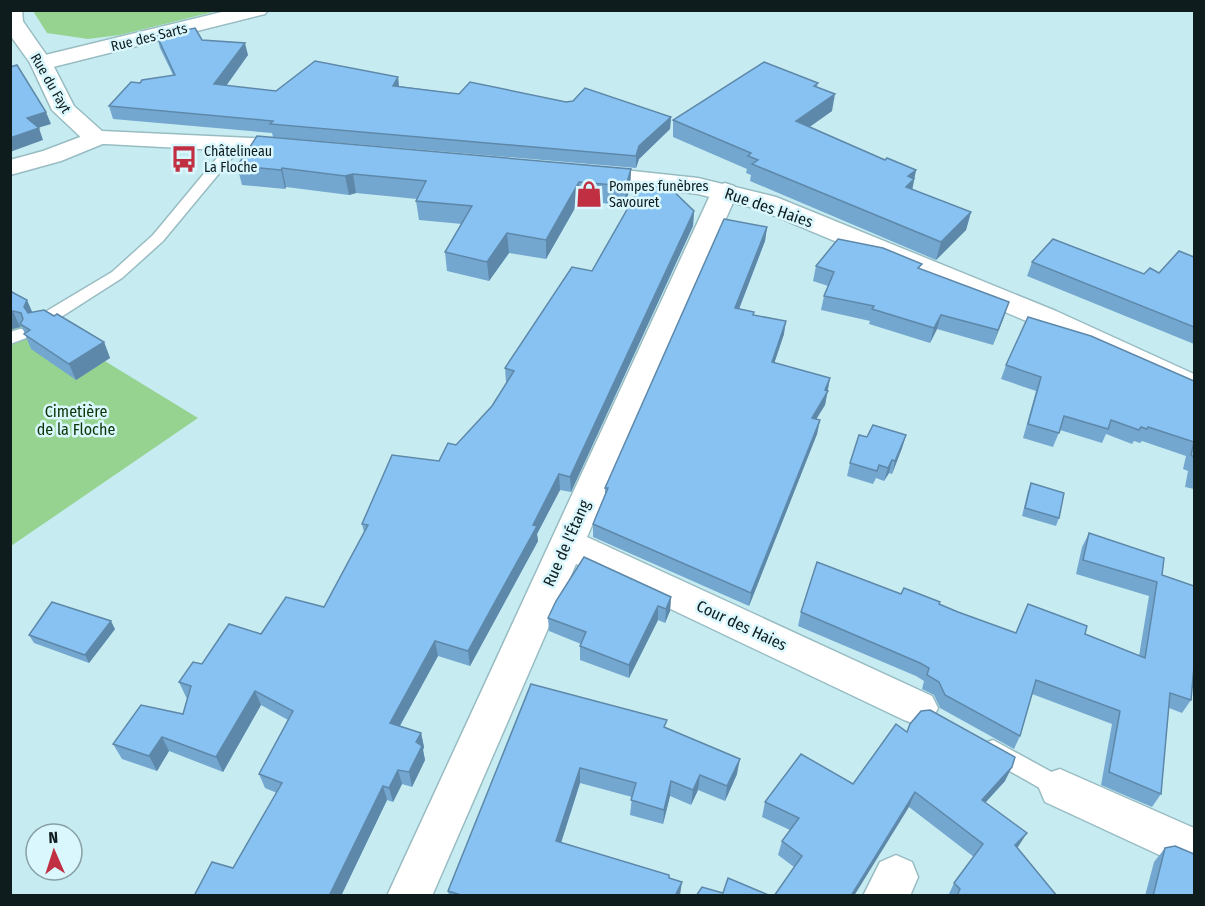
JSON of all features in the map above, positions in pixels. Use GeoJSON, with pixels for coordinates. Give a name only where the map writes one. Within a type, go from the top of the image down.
{"type":"FeatureCollection","features":[{"type":"Feature","properties":{"kind":"street","name":"Rue des Sarts"},"geometry":{"type":"LineString","coordinates":[[41,63],[258,10]]}},
{"type":"Feature","properties":{"kind":"street","name":"Rue du Fayt"},"geometry":{"type":"LineString","coordinates":[[11,19],[41,63],[64,110],[96,138]]}},
{"type":"Feature","properties":{"kind":"street"},"geometry":{"type":"LineString","coordinates":[[10,168],[52,156],[96,138],[323,149]]}},
{"type":"Feature","properties":{"kind":"street","name":"Rue des Haies"},"geometry":{"type":"LineString","coordinates":[[558,171],[675,182],[725,191],[767,203],[1046,318],[1194,386]]}},
{"type":"Feature","properties":{"kind":"street","name":"Rue de l'Étang"},"geometry":{"type":"LineString","coordinates":[[409,896],[725,191]]}},
{"type":"Feature","properties":{"kind":"street","name":"Cour des Haies"},"geometry":{"type":"LineString","coordinates":[[566,543],[928,713]]}},
{"type":"Feature","properties":{"kind":"street"},"geometry":{"type":"LineString","coordinates":[[1060,788],[1194,850]]}},
{"type":"Feature","properties":{"kind":"lane"},"geometry":{"type":"LineString","coordinates":[[41,322],[117,275],[150,246],[236,144]]}},
{"type":"Feature","properties":{"kind":"lane"},"geometry":{"type":"LineString","coordinates":[[978,741],[1060,788]]}},
{"type":"Feature","properties":{"kind":"green space"},"geometry":{"type":"Polygon","coordinates":[[[33,11],[217,11],[120,35],[88,39],[47,33],[33,11]]]}},
{"type":"Feature","properties":{"kind":"green space","name":"Cimetière de la Floche"},"geometry":{"type":"Polygon","coordinates":[[[10,319],[41,322],[198,418],[11,546],[10,319]]]}},
{"type":"Feature","properties":{"kind":"building"},"geometry":{"type":"Polygon","coordinates":[[[195,28],[202,40],[245,43],[214,84],[276,91],[315,61],[398,77],[393,86],[459,94],[470,82],[566,102],[573,101],[585,88],[671,117],[639,146],[636,156],[270,124],[273,121],[109,106],[131,82],[140,83],[142,80],[175,75],[157,36],[195,28]]]}},
{"type":"Feature","properties":{"kind":"building"},"geometry":{"type":"Polygon","coordinates":[[[764,62],[818,83],[814,86],[835,94],[796,121],[885,160],[887,158],[916,170],[908,176],[914,179],[906,187],[971,212],[941,242],[752,164],[758,160],[748,156],[751,153],[673,120],[764,62]]]}},
{"type":"Feature","properties":{"kind":"building"},"geometry":{"type":"Polygon","coordinates":[[[17,65],[46,112],[27,118],[39,128],[10,138],[10,67],[17,65]]]}},
{"type":"Feature","properties":{"kind":"building"},"geometry":{"type":"Polygon","coordinates":[[[257,136],[631,169],[626,186],[579,182],[546,240],[507,233],[487,262],[445,252],[472,206],[416,201],[426,181],[237,166],[257,136]]]}},
{"type":"Feature","properties":{"kind":"building"},"geometry":{"type":"Polygon","coordinates":[[[665,183],[694,211],[570,477],[559,474],[533,525],[537,526],[468,651],[435,641],[390,723],[421,733],[416,742],[422,746],[409,772],[398,770],[389,788],[383,786],[329,896],[194,896],[212,862],[233,868],[282,783],[259,774],[293,711],[255,691],[216,757],[162,737],[149,756],[113,744],[141,705],[183,714],[191,686],[179,682],[193,662],[202,664],[229,624],[261,634],[286,597],[324,607],[368,525],[362,524],[392,455],[439,461],[448,443],[456,445],[492,406],[514,371],[505,368],[572,267],[592,271],[637,192],[665,183]]]}},
{"type":"Feature","properties":{"kind":"building"},"geometry":{"type":"Polygon","coordinates":[[[724,219],[767,227],[735,308],[754,312],[753,315],[786,321],[772,362],[830,378],[825,390],[828,391],[812,418],[820,420],[751,593],[593,524],[608,488],[605,488],[724,219]]]}},
{"type":"Feature","properties":{"kind":"building"},"geometry":{"type":"Polygon","coordinates":[[[838,239],[883,248],[922,264],[918,268],[1009,302],[998,330],[941,315],[934,328],[872,309],[874,306],[824,296],[834,272],[816,266],[838,239]]]}},
{"type":"Feature","properties":{"kind":"building"},"geometry":{"type":"Polygon","coordinates":[[[1053,239],[1144,274],[1150,268],[1159,273],[1179,251],[1194,257],[1194,327],[1032,262],[1053,239]]]}},
{"type":"Feature","properties":{"kind":"building"},"geometry":{"type":"Polygon","coordinates":[[[10,291],[27,300],[24,307],[28,313],[44,310],[54,316],[57,314],[104,342],[69,364],[24,334],[30,330],[20,324],[23,319],[21,313],[10,312],[10,291]]]}},
{"type":"Feature","properties":{"kind":"building"},"geometry":{"type":"Polygon","coordinates":[[[1028,317],[1091,336],[1194,381],[1194,442],[1148,427],[1147,429],[1141,427],[1139,430],[1111,420],[1108,429],[1064,416],[1059,433],[1028,424],[1041,377],[1006,365],[1028,317]]]}},
{"type":"Feature","properties":{"kind":"building"},"geometry":{"type":"Polygon","coordinates":[[[873,425],[906,435],[895,461],[892,460],[888,468],[879,465],[877,471],[850,463],[859,435],[867,437],[873,425]]]}},
{"type":"Feature","properties":{"kind":"building"},"geometry":{"type":"Polygon","coordinates":[[[1031,483],[1064,493],[1059,518],[1025,508],[1031,483]]]}},
{"type":"Feature","properties":{"kind":"building"},"geometry":{"type":"Polygon","coordinates":[[[1089,533],[1164,558],[1162,575],[1194,586],[1194,667],[1191,700],[1170,693],[1161,794],[1109,772],[1120,711],[1036,680],[1020,736],[945,695],[939,682],[927,675],[929,668],[801,612],[817,562],[901,594],[904,588],[940,602],[939,604],[958,612],[1016,633],[1028,604],[1087,626],[1085,634],[1145,658],[1157,582],[1083,560],[1089,533]]]}},
{"type":"Feature","properties":{"kind":"building"},"geometry":{"type":"Polygon","coordinates":[[[584,557],[671,597],[666,609],[658,606],[629,665],[580,646],[586,632],[548,618],[584,557]]]}},
{"type":"Feature","properties":{"kind":"building"},"geometry":{"type":"Polygon","coordinates":[[[52,602],[111,621],[85,655],[29,635],[52,602]]]}},
{"type":"Feature","properties":{"kind":"building"},"geometry":{"type":"Polygon","coordinates":[[[531,684],[667,720],[664,727],[740,759],[727,786],[700,775],[693,790],[671,781],[664,810],[631,800],[636,783],[580,768],[556,841],[669,875],[669,878],[682,882],[675,896],[464,896],[448,891],[531,684]]]}},
{"type":"Feature","properties":{"kind":"building"},"geometry":{"type":"Polygon","coordinates":[[[930,710],[1015,757],[1012,767],[982,800],[1027,833],[1015,845],[1057,896],[957,896],[960,889],[954,883],[983,844],[915,792],[851,896],[774,896],[802,856],[782,841],[799,818],[765,802],[801,754],[853,784],[896,724],[907,732],[910,724],[921,711],[930,710]]]}},
{"type":"Feature","properties":{"kind":"building"},"geometry":{"type":"Polygon","coordinates":[[[1175,846],[1194,854],[1194,896],[1153,896],[1165,848],[1175,846]]]}},
{"type":"Feature","properties":{"kind":"building"},"geometry":{"type":"Polygon","coordinates":[[[728,878],[771,896],[696,896],[702,887],[723,893],[728,878]]]}},
{"type":"Feature","properties":{"kind":"place","name":"Châtelineau La Floche"},"geometry":{"type":"Point","coordinates":[184,159]}},
{"type":"Feature","properties":{"kind":"place","name":"Pompes funèbres Savouret"},"geometry":{"type":"Point","coordinates":[589,194]}}]}
